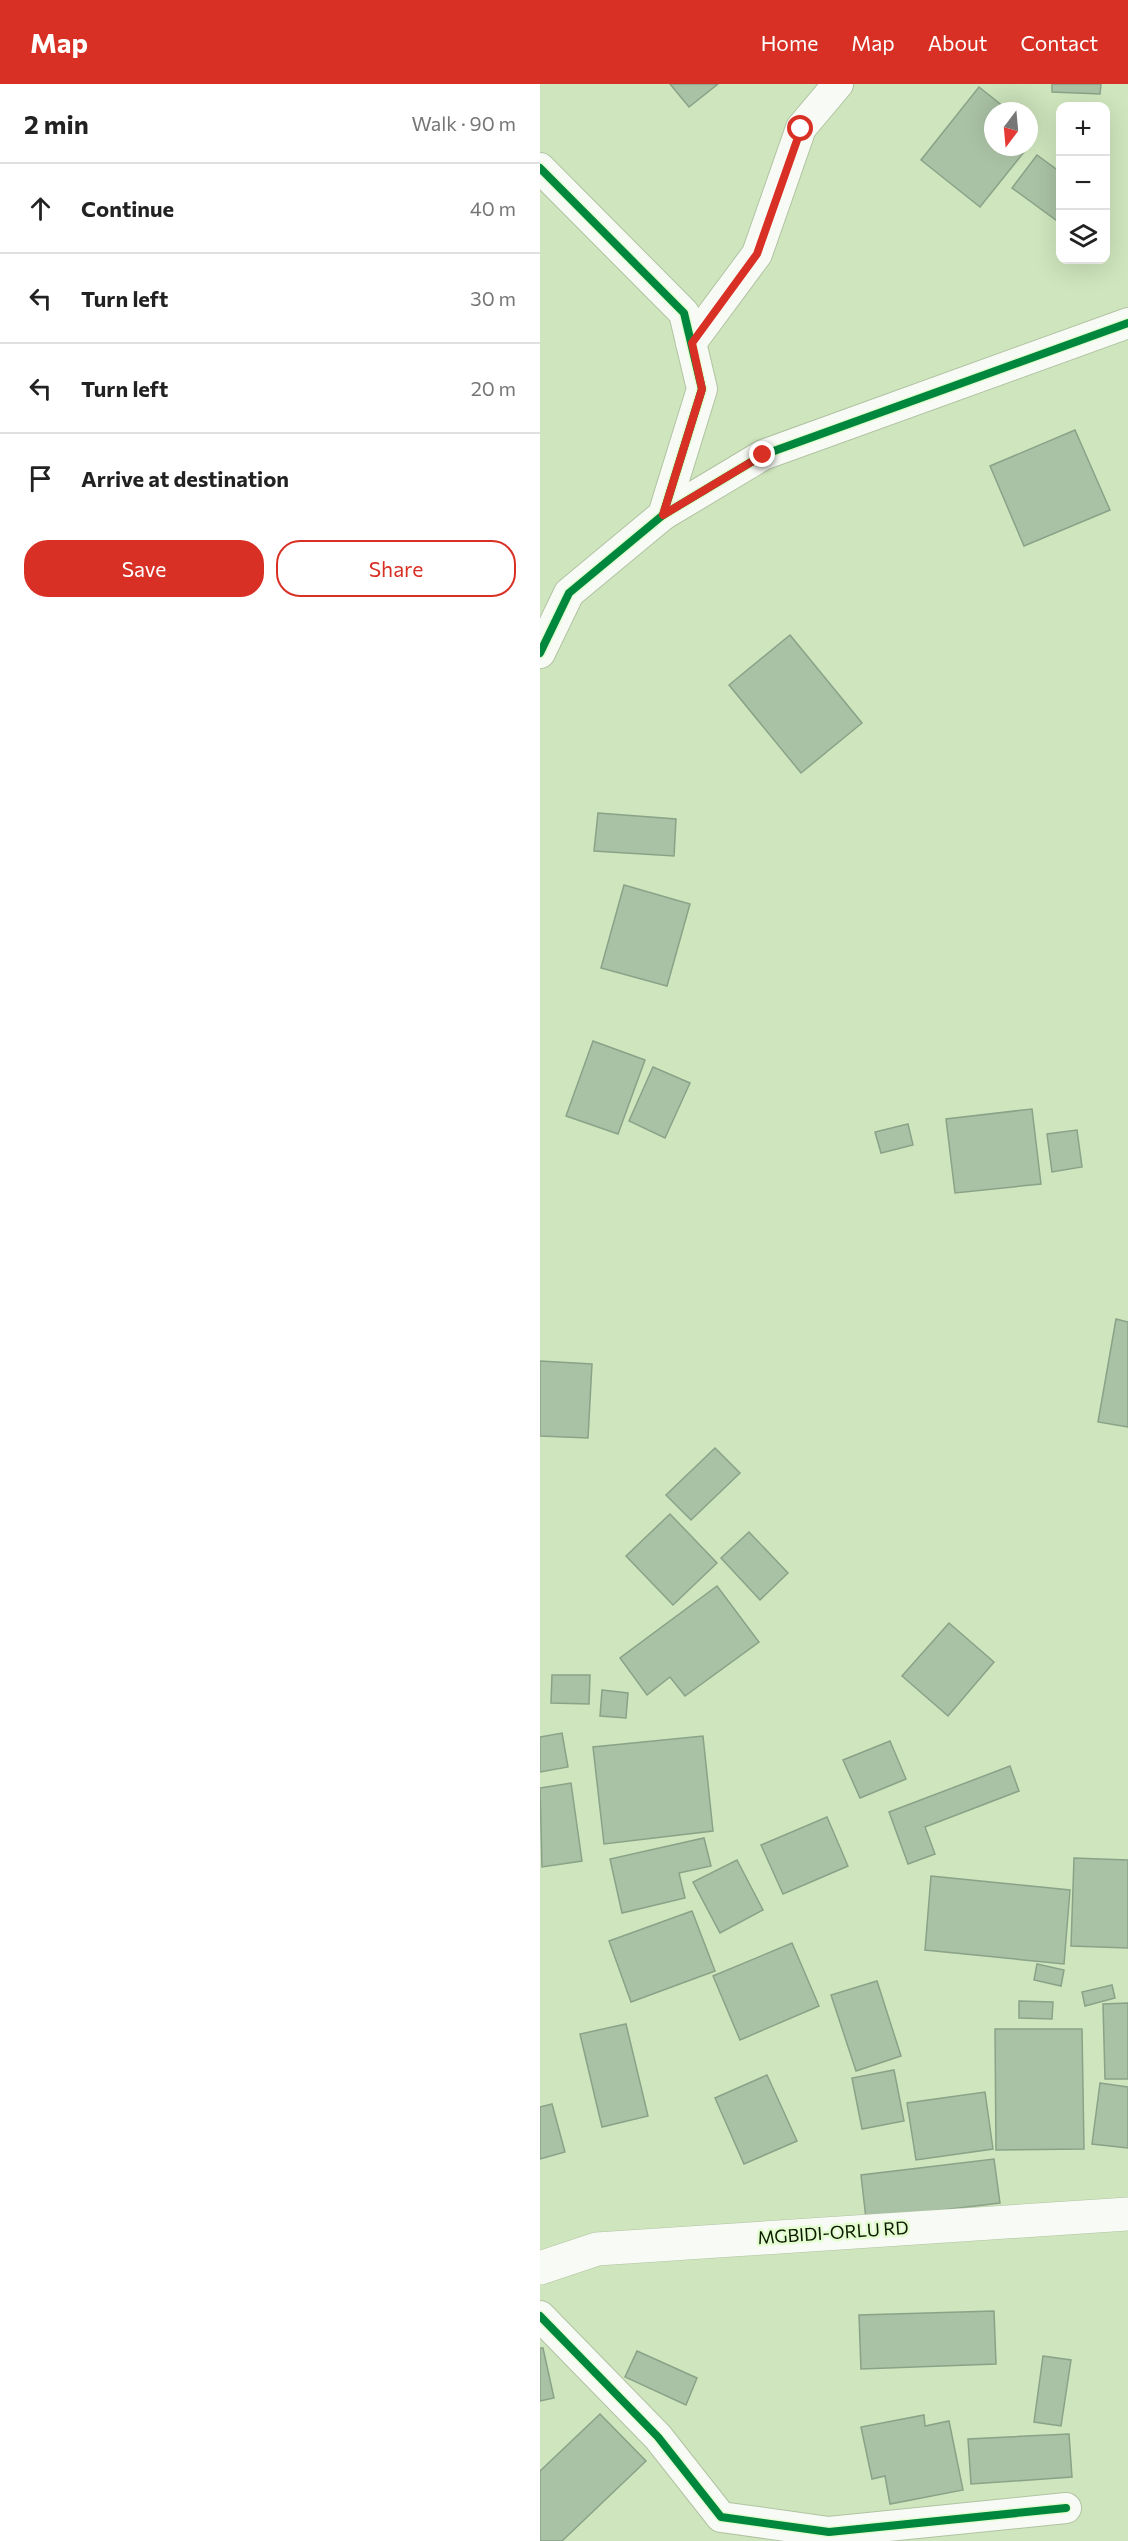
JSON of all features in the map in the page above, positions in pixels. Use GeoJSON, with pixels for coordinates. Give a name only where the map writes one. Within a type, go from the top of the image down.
{"type":"FeatureCollection","features":[{"type":"Feature","properties":{"kind":"main road","name":"MGBIDI-ORLU RD"},"geometry":{"type":"LineString","coordinates":[[540,2268],[597,2249],[1128,2214]]}},
{"type":"Feature","properties":{"kind":"street"},"geometry":{"type":"LineString","coordinates":[[692,343],[757,254],[801,129],[838,84]]}},
{"type":"Feature","properties":{"kind":"street"},"geometry":{"type":"LineString","coordinates":[[540,168],[684,313],[702,389],[663,515]]}},
{"type":"Feature","properties":{"kind":"street"},"geometry":{"type":"LineString","coordinates":[[540,653],[568,593],[663,515],[763,455],[1128,323]]}},
{"type":"Feature","properties":{"kind":"street"},"geometry":{"type":"LineString","coordinates":[[540,2316],[658,2436],[721,2517],[829,2532],[1066,2508]]}},
{"type":"Feature","properties":{"kind":"building"},"geometry":{"type":"Polygon","coordinates":[[[670,84],[718,84],[689,107],[670,84]]]}},
{"type":"Feature","properties":{"kind":"building"},"geometry":{"type":"Polygon","coordinates":[[[1052,84],[1101,84],[1100,94],[1052,92],[1052,84]]]}},
{"type":"Feature","properties":{"kind":"building"},"geometry":{"type":"Polygon","coordinates":[[[979,87],[998,102],[984,102],[984,156],[1021,156],[980,207],[921,160],[979,87]]]}},
{"type":"Feature","properties":{"kind":"building"},"geometry":{"type":"Polygon","coordinates":[[[1038,156],[1056,169],[1056,220],[1012,188],[1038,156]]]}},
{"type":"Feature","properties":{"kind":"building"},"geometry":{"type":"Polygon","coordinates":[[[1075,430],[1110,510],[1024,546],[990,466],[1075,430]]]}},
{"type":"Feature","properties":{"kind":"building"},"geometry":{"type":"Polygon","coordinates":[[[790,635],[862,723],[801,773],[729,685],[790,635]]]}},
{"type":"Feature","properties":{"kind":"building"},"geometry":{"type":"Polygon","coordinates":[[[598,813],[676,819],[674,856],[594,851],[598,813]]]}},
{"type":"Feature","properties":{"kind":"building"},"geometry":{"type":"Polygon","coordinates":[[[624,885],[690,904],[667,986],[601,968],[624,885]]]}},
{"type":"Feature","properties":{"kind":"building"},"geometry":{"type":"Polygon","coordinates":[[[593,1041],[645,1060],[618,1134],[566,1116],[593,1041]]]}},
{"type":"Feature","properties":{"kind":"building"},"geometry":{"type":"Polygon","coordinates":[[[653,1067],[690,1083],[665,1138],[629,1121],[653,1067]]]}},
{"type":"Feature","properties":{"kind":"building"},"geometry":{"type":"Polygon","coordinates":[[[1032,1109],[1041,1184],[955,1193],[946,1119],[1032,1109]]]}},
{"type":"Feature","properties":{"kind":"building"},"geometry":{"type":"Polygon","coordinates":[[[908,1124],[913,1145],[881,1153],[875,1132],[908,1124]]]}},
{"type":"Feature","properties":{"kind":"building"},"geometry":{"type":"Polygon","coordinates":[[[1077,1130],[1082,1167],[1052,1172],[1047,1134],[1077,1130]]]}},
{"type":"Feature","properties":{"kind":"building"},"geometry":{"type":"Polygon","coordinates":[[[1116,1319],[1128,1322],[1128,1427],[1098,1422],[1116,1319]]]}},
{"type":"Feature","properties":{"kind":"building"},"geometry":{"type":"Polygon","coordinates":[[[540,1361],[592,1364],[588,1438],[540,1436],[540,1361]]]}},
{"type":"Feature","properties":{"kind":"building"},"geometry":{"type":"Polygon","coordinates":[[[715,1448],[740,1473],[691,1520],[666,1495],[715,1448]]]}},
{"type":"Feature","properties":{"kind":"building"},"geometry":{"type":"Polygon","coordinates":[[[670,1514],[717,1563],[673,1605],[626,1556],[670,1514]]]}},
{"type":"Feature","properties":{"kind":"building"},"geometry":{"type":"Polygon","coordinates":[[[749,1532],[788,1573],[760,1600],[721,1558],[749,1532]]]}},
{"type":"Feature","properties":{"kind":"building"},"geometry":{"type":"Polygon","coordinates":[[[717,1586],[759,1642],[685,1696],[670,1677],[647,1695],[620,1658],[717,1586]]]}},
{"type":"Feature","properties":{"kind":"building"},"geometry":{"type":"Polygon","coordinates":[[[949,1623],[994,1662],[948,1716],[902,1676],[949,1623]]]}},
{"type":"Feature","properties":{"kind":"building"},"geometry":{"type":"Polygon","coordinates":[[[552,1675],[590,1675],[589,1704],[551,1703],[552,1675]]]}},
{"type":"Feature","properties":{"kind":"building"},"geometry":{"type":"Polygon","coordinates":[[[602,1690],[628,1693],[626,1718],[600,1716],[602,1690]]]}},
{"type":"Feature","properties":{"kind":"building"},"geometry":{"type":"Polygon","coordinates":[[[562,1733],[568,1767],[540,1772],[540,1737],[562,1733]]]}},
{"type":"Feature","properties":{"kind":"building"},"geometry":{"type":"Polygon","coordinates":[[[703,1736],[713,1831],[604,1844],[593,1747],[703,1736]]]}},
{"type":"Feature","properties":{"kind":"building"},"geometry":{"type":"Polygon","coordinates":[[[890,1741],[906,1779],[860,1798],[843,1760],[890,1741]]]}},
{"type":"Feature","properties":{"kind":"building"},"geometry":{"type":"Polygon","coordinates":[[[1010,1766],[1019,1791],[925,1827],[935,1854],[908,1864],[889,1812],[1010,1766]]]}},
{"type":"Feature","properties":{"kind":"building"},"geometry":{"type":"Polygon","coordinates":[[[571,1783],[582,1861],[542,1867],[540,1788],[571,1783]]]}},
{"type":"Feature","properties":{"kind":"building"},"geometry":{"type":"Polygon","coordinates":[[[827,1817],[848,1866],[783,1894],[761,1845],[827,1817]]]}},
{"type":"Feature","properties":{"kind":"building"},"geometry":{"type":"Polygon","coordinates":[[[704,1838],[711,1866],[679,1873],[685,1898],[622,1913],[610,1859],[704,1838]]]}},
{"type":"Feature","properties":{"kind":"building"},"geometry":{"type":"Polygon","coordinates":[[[1074,1858],[1128,1860],[1128,1948],[1071,1946],[1074,1858]]]}},
{"type":"Feature","properties":{"kind":"building"},"geometry":{"type":"Polygon","coordinates":[[[737,1860],[763,1910],[720,1933],[693,1882],[737,1860]]]}},
{"type":"Feature","properties":{"kind":"building"},"geometry":{"type":"Polygon","coordinates":[[[931,1876],[1070,1890],[1064,1964],[925,1950],[931,1876]]]}},
{"type":"Feature","properties":{"kind":"building"},"geometry":{"type":"Polygon","coordinates":[[[692,1911],[715,1971],[631,2002],[609,1941],[692,1911]]]}},
{"type":"Feature","properties":{"kind":"building"},"geometry":{"type":"Polygon","coordinates":[[[792,1943],[819,2006],[740,2040],[713,1976],[792,1943]]]}},
{"type":"Feature","properties":{"kind":"building"},"geometry":{"type":"Polygon","coordinates":[[[1037,1964],[1064,1970],[1061,1986],[1034,1980],[1037,1964]]]}},
{"type":"Feature","properties":{"kind":"building"},"geometry":{"type":"Polygon","coordinates":[[[877,1981],[901,2056],[856,2071],[831,1995],[877,1981]]]}},
{"type":"Feature","properties":{"kind":"building"},"geometry":{"type":"Polygon","coordinates":[[[1112,1985],[1115,1998],[1085,2006],[1082,1992],[1112,1985]]]}},
{"type":"Feature","properties":{"kind":"building"},"geometry":{"type":"Polygon","coordinates":[[[1019,2001],[1053,2002],[1052,2019],[1019,2018],[1019,2001]]]}},
{"type":"Feature","properties":{"kind":"building"},"geometry":{"type":"Polygon","coordinates":[[[1128,2003],[1128,2079],[1105,2079],[1103,2004],[1128,2003]]]}},
{"type":"Feature","properties":{"kind":"building"},"geometry":{"type":"Polygon","coordinates":[[[626,2024],[648,2116],[602,2127],[580,2034],[626,2024]]]}},
{"type":"Feature","properties":{"kind":"building"},"geometry":{"type":"Polygon","coordinates":[[[995,2029],[1082,2029],[1084,2149],[996,2150],[995,2029]]]}},
{"type":"Feature","properties":{"kind":"building"},"geometry":{"type":"Polygon","coordinates":[[[894,2070],[904,2121],[862,2129],[852,2078],[894,2070]]]}},
{"type":"Feature","properties":{"kind":"building"},"geometry":{"type":"Polygon","coordinates":[[[767,2075],[797,2141],[744,2164],[715,2098],[767,2075]]]}},
{"type":"Feature","properties":{"kind":"building"},"geometry":{"type":"Polygon","coordinates":[[[1100,2083],[1128,2087],[1128,2148],[1092,2144],[1100,2083]]]}},
{"type":"Feature","properties":{"kind":"building"},"geometry":{"type":"Polygon","coordinates":[[[985,2092],[993,2149],[916,2160],[907,2103],[985,2092]]]}},
{"type":"Feature","properties":{"kind":"building"},"geometry":{"type":"Polygon","coordinates":[[[552,2104],[565,2152],[540,2159],[540,2107],[552,2104]]]}},
{"type":"Feature","properties":{"kind":"building"},"geometry":{"type":"Polygon","coordinates":[[[994,2159],[1000,2203],[866,2219],[861,2175],[994,2159]]]}},
{"type":"Feature","properties":{"kind":"building"},"geometry":{"type":"Polygon","coordinates":[[[994,2311],[996,2364],[861,2369],[859,2315],[994,2311]]]}},
{"type":"Feature","properties":{"kind":"building"},"geometry":{"type":"Polygon","coordinates":[[[540,2348],[543,2348],[554,2398],[540,2401],[540,2348]]]}},
{"type":"Feature","properties":{"kind":"building"},"geometry":{"type":"Polygon","coordinates":[[[637,2351],[697,2378],[686,2405],[625,2377],[637,2351]]]}},
{"type":"Feature","properties":{"kind":"building"},"geometry":{"type":"Polygon","coordinates":[[[1043,2356],[1071,2360],[1061,2426],[1034,2422],[1043,2356]]]}},
{"type":"Feature","properties":{"kind":"building"},"geometry":{"type":"Polygon","coordinates":[[[600,2414],[646,2461],[562,2541],[540,2541],[540,2471],[600,2414]]]}},
{"type":"Feature","properties":{"kind":"building"},"geometry":{"type":"Polygon","coordinates":[[[924,2415],[925,2426],[949,2421],[963,2490],[890,2504],[885,2476],[872,2479],[861,2427],[924,2415]]]}},
{"type":"Feature","properties":{"kind":"building"},"geometry":{"type":"Polygon","coordinates":[[[1069,2434],[1072,2477],[971,2484],[968,2439],[1069,2434]]]}},
{"type":"Feature","properties":{"kind":"cycle path"},"geometry":{"type":"LineString","coordinates":[[540,168],[684,313],[702,389],[663,515],[569,593],[540,653]]}},
{"type":"Feature","properties":{"kind":"cycle path"},"geometry":{"type":"LineString","coordinates":[[663,515],[763,455],[1128,323]]}},
{"type":"Feature","properties":{"kind":"cycle path"},"geometry":{"type":"LineString","coordinates":[[540,2316],[658,2437],[721,2517],[829,2532],[1066,2508]]}},
{"type":"Feature","properties":{"kind":"route"},"geometry":{"type":"LineString","coordinates":[[763,455],[663,515],[702,389],[692,343],[757,254],[801,129]]}}]}
